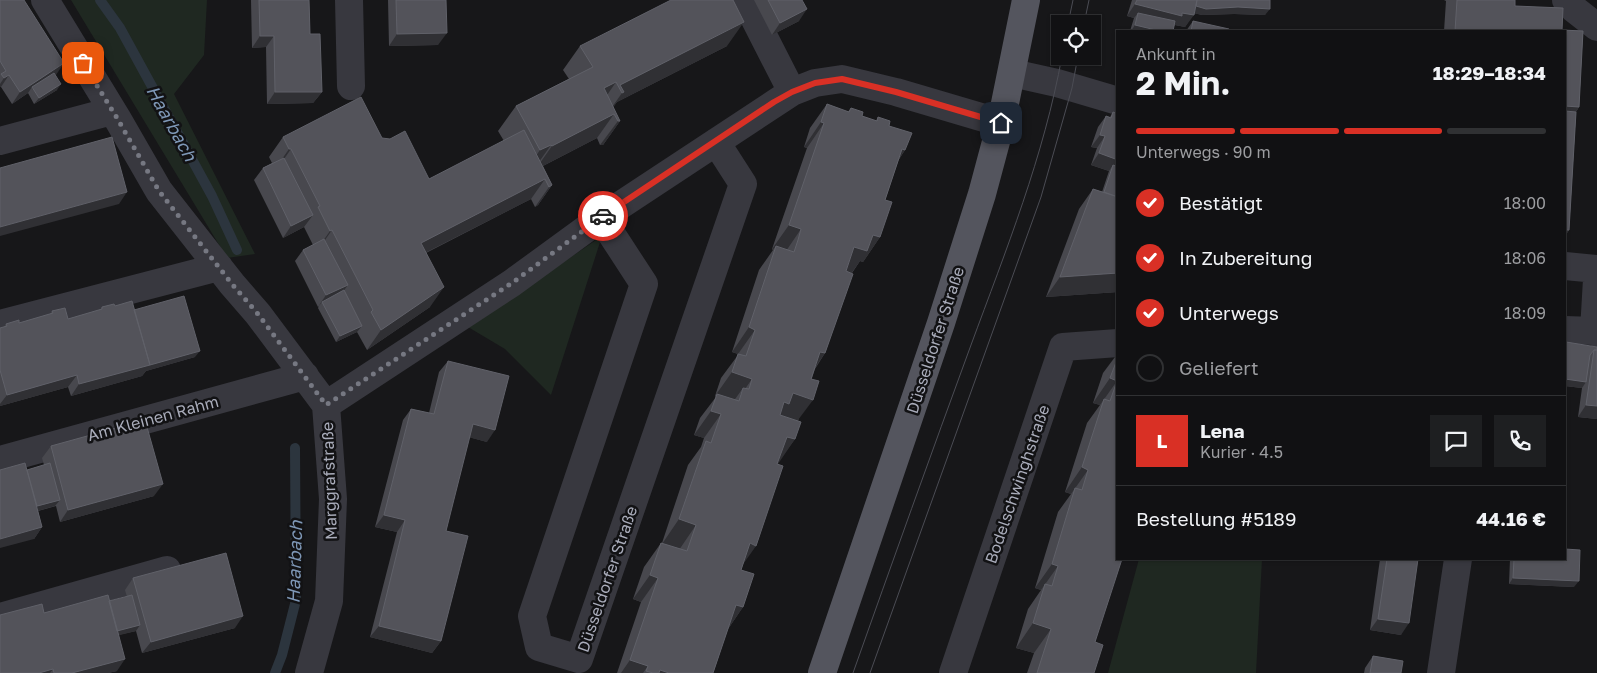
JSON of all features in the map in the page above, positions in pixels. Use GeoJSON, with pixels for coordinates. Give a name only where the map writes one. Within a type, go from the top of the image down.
{"type":"FeatureCollection","features":[{"type":"Feature","properties":{"kind":"main road","name":"Düsseldorfer Straße"},"geometry":{"type":"LineString","coordinates":[[822,673],[941,323],[982,194],[1001,123],[1026,0]]}},
{"type":"Feature","properties":{"kind":"street"},"geometry":{"type":"LineString","coordinates":[[45,0],[159,191],[326,405]]}},
{"type":"Feature","properties":{"kind":"street"},"geometry":{"type":"LineString","coordinates":[[349,0],[351,86]]}},
{"type":"Feature","properties":{"kind":"street"},"geometry":{"type":"LineString","coordinates":[[745,0],[792,92]]}},
{"type":"Feature","properties":{"kind":"street"},"geometry":{"type":"LineString","coordinates":[[1566,0],[1574,9],[1597,27]]}},
{"type":"Feature","properties":{"kind":"street"},"geometry":{"type":"LineString","coordinates":[[1012,73],[1049,81],[1116,101]]}},
{"type":"Feature","properties":{"kind":"street","name":"Marggrafstraße"},"geometry":{"type":"LineString","coordinates":[[309,673],[329,601],[333,499],[326,405],[512,283],[601,218],[792,92],[815,83],[842,79],[896,92],[1001,123]]}},
{"type":"Feature","properties":{"kind":"street"},"geometry":{"type":"LineString","coordinates":[[0,141],[112,110]]}},
{"type":"Feature","properties":{"kind":"street","name":"Düsseldorfer Straße"},"geometry":{"type":"LineString","coordinates":[[601,218],[644,284],[532,616],[539,647],[579,659],[743,184],[716,142]]}},
{"type":"Feature","properties":{"kind":"street"},"geometry":{"type":"LineString","coordinates":[[1566,266],[1597,269]]}},
{"type":"Feature","properties":{"kind":"street"},"geometry":{"type":"LineString","coordinates":[[0,324],[219,267]]}},
{"type":"Feature","properties":{"kind":"street"},"geometry":{"type":"LineString","coordinates":[[1566,330],[1595,332],[1597,279]]}},
{"type":"Feature","properties":{"kind":"street","name":"Bodelschwinghstraße"},"geometry":{"type":"LineString","coordinates":[[954,673],[1063,347],[1116,343]]}},
{"type":"Feature","properties":{"kind":"street","name":"Am Kleinen Rahm"},"geometry":{"type":"LineString","coordinates":[[0,460],[305,376]]}},
{"type":"Feature","properties":{"kind":"street"},"geometry":{"type":"LineString","coordinates":[[1441,673],[1458,560]]}},
{"type":"Feature","properties":{"kind":"street"},"geometry":{"type":"LineString","coordinates":[[0,617],[187,564]]}},
{"type":"Feature","properties":{"kind":"shaded area"},"geometry":{"type":"Polygon","coordinates":[[[71,0],[207,0],[204,55],[174,94],[255,254],[227,258],[71,0]]]}},
{"type":"Feature","properties":{"kind":"shaded area"},"geometry":{"type":"Polygon","coordinates":[[[602,236],[551,395],[505,349],[468,327],[602,236]]]}},
{"type":"Feature","properties":{"kind":"shaded area"},"geometry":{"type":"Polygon","coordinates":[[[1139,560],[1262,560],[1256,673],[1108,673],[1139,560]]]}},
{"type":"Feature","properties":{"kind":"building"},"geometry":{"type":"Polygon","coordinates":[[[0,0],[24,0],[64,63],[20,92],[9,75],[4,78],[1,74],[6,71],[0,61],[0,0]]]}},
{"type":"Feature","properties":{"kind":"building"},"geometry":{"type":"Polygon","coordinates":[[[259,0],[309,0],[310,34],[320,34],[322,92],[275,92],[274,36],[260,36],[259,0]]]}},
{"type":"Feature","properties":{"kind":"building"},"geometry":{"type":"Polygon","coordinates":[[[396,0],[446,0],[447,33],[397,34],[396,0]]]}},
{"type":"Feature","properties":{"kind":"building"},"geometry":{"type":"Polygon","coordinates":[[[671,0],[733,0],[744,22],[620,85],[624,92],[622,93],[616,82],[604,88],[620,121],[618,121],[614,114],[552,146],[540,150],[516,106],[593,67],[580,46],[671,0]]]}},
{"type":"Feature","properties":{"kind":"building"},"geometry":{"type":"Polygon","coordinates":[[[768,0],[802,0],[807,9],[780,23],[768,0]]]}},
{"type":"Feature","properties":{"kind":"building"},"geometry":{"type":"Polygon","coordinates":[[[1137,0],[1197,0],[1194,15],[1182,13],[1182,16],[1135,4],[1137,0]]]}},
{"type":"Feature","properties":{"kind":"building"},"geometry":{"type":"Polygon","coordinates":[[[1197,0],[1270,0],[1270,9],[1238,7],[1206,9],[1196,6],[1197,0]]]}},
{"type":"Feature","properties":{"kind":"building"},"geometry":{"type":"Polygon","coordinates":[[[1457,0],[1515,0],[1515,6],[1563,8],[1562,30],[1455,30],[1457,0]]]}},
{"type":"Feature","properties":{"kind":"building"},"geometry":{"type":"Polygon","coordinates":[[[1138,13],[1175,21],[1173,30],[1156,30],[1135,25],[1138,13]]]}},
{"type":"Feature","properties":{"kind":"building"},"geometry":{"type":"Polygon","coordinates":[[[1193,21],[1229,29],[1229,30],[1191,30],[1193,21]]]}},
{"type":"Feature","properties":{"kind":"building"},"geometry":{"type":"Polygon","coordinates":[[[1566,30],[1583,31],[1579,107],[1566,106],[1566,30]]]}},
{"type":"Feature","properties":{"kind":"building"},"geometry":{"type":"Polygon","coordinates":[[[54,73],[61,84],[39,98],[32,87],[54,73]]]}},
{"type":"Feature","properties":{"kind":"building"},"geometry":{"type":"Polygon","coordinates":[[[361,97],[382,138],[390,139],[405,131],[429,179],[524,130],[552,185],[549,187],[545,179],[421,243],[444,287],[381,330],[371,312],[373,310],[332,230],[330,231],[318,207],[320,206],[283,137],[361,97]]]}},
{"type":"Feature","properties":{"kind":"building"},"geometry":{"type":"Polygon","coordinates":[[[827,104],[849,112],[851,108],[863,112],[862,116],[877,121],[878,117],[890,121],[889,126],[912,133],[905,150],[902,149],[885,200],[892,202],[880,237],[873,235],[867,251],[854,247],[846,271],[853,274],[825,353],[820,352],[811,379],[819,381],[813,400],[793,393],[789,404],[784,402],[780,415],[801,422],[795,439],[787,437],[777,464],[783,466],[756,546],[750,543],[741,570],[754,574],[743,607],[736,605],[713,673],[669,673],[660,670],[659,673],[653,673],[646,671],[648,666],[630,660],[658,578],[650,575],[661,543],[687,551],[696,525],[679,519],[706,441],[711,443],[721,414],[711,411],[717,394],[739,401],[743,388],[749,389],[752,379],[732,372],[738,354],[746,356],[755,330],[749,327],[776,246],[794,252],[801,229],[789,225],[824,123],[821,122],[827,104]]]}},
{"type":"Feature","properties":{"kind":"building"},"geometry":{"type":"Polygon","coordinates":[[[1566,111],[1576,112],[1569,230],[1566,230],[1566,111]]]}},
{"type":"Feature","properties":{"kind":"building"},"geometry":{"type":"Polygon","coordinates":[[[1113,112],[1116,113],[1116,159],[1099,153],[1105,136],[1100,135],[1106,116],[1111,118],[1113,112]]]}},
{"type":"Feature","properties":{"kind":"building"},"geometry":{"type":"Polygon","coordinates":[[[112,137],[127,192],[0,227],[0,168],[112,137]]]}},
{"type":"Feature","properties":{"kind":"building"},"geometry":{"type":"Polygon","coordinates":[[[284,158],[313,215],[291,226],[263,168],[284,158]]]}},
{"type":"Feature","properties":{"kind":"building"},"geometry":{"type":"Polygon","coordinates":[[[1113,165],[1116,166],[1116,196],[1104,192],[1113,165]]]}},
{"type":"Feature","properties":{"kind":"building"},"geometry":{"type":"Polygon","coordinates":[[[1093,189],[1116,196],[1116,273],[1060,277],[1093,189]]]}},
{"type":"Feature","properties":{"kind":"building"},"geometry":{"type":"Polygon","coordinates":[[[324,239],[348,285],[326,295],[303,250],[324,239]]]}},
{"type":"Feature","properties":{"kind":"building"},"geometry":{"type":"Polygon","coordinates":[[[344,290],[362,326],[340,336],[322,302],[344,290]]]}},
{"type":"Feature","properties":{"kind":"building"},"geometry":{"type":"Polygon","coordinates":[[[184,296],[200,351],[150,365],[134,310],[184,296]]]}},
{"type":"Feature","properties":{"kind":"building"},"geometry":{"type":"Polygon","coordinates":[[[132,301],[150,365],[79,384],[77,375],[7,395],[0,370],[0,328],[19,320],[19,323],[65,308],[68,319],[102,309],[102,307],[114,304],[115,306],[132,301]]]}},
{"type":"Feature","properties":{"kind":"building"},"geometry":{"type":"Polygon","coordinates":[[[1566,342],[1597,347],[1597,350],[1594,350],[1590,355],[1586,382],[1566,379],[1566,342]]]}},
{"type":"Feature","properties":{"kind":"building"},"geometry":{"type":"Polygon","coordinates":[[[1594,350],[1597,350],[1597,406],[1586,405],[1594,350]]]}},
{"type":"Feature","properties":{"kind":"building"},"geometry":{"type":"Polygon","coordinates":[[[448,361],[509,376],[495,430],[473,424],[446,531],[468,536],[441,641],[379,626],[405,520],[384,515],[411,409],[434,414],[448,361]]]}},
{"type":"Feature","properties":{"kind":"building"},"geometry":{"type":"Polygon","coordinates":[[[1116,362],[1116,381],[1110,378],[1116,362]]]}},
{"type":"Feature","properties":{"kind":"building"},"geometry":{"type":"Polygon","coordinates":[[[1116,384],[1116,560],[1122,560],[1095,642],[1103,645],[1094,673],[1037,673],[1051,629],[1033,623],[1045,584],[1052,586],[1058,566],[1052,564],[1075,488],[1082,490],[1088,470],[1082,467],[1104,399],[1110,401],[1116,384]]]}},
{"type":"Feature","properties":{"kind":"building"},"geometry":{"type":"Polygon","coordinates":[[[145,420],[163,484],[68,510],[51,446],[145,420]]]}},
{"type":"Feature","properties":{"kind":"building"},"geometry":{"type":"Polygon","coordinates":[[[25,463],[42,527],[0,539],[0,470],[25,463]]]}},
{"type":"Feature","properties":{"kind":"building"},"geometry":{"type":"Polygon","coordinates":[[[50,463],[60,500],[37,506],[27,470],[50,463]]]}},
{"type":"Feature","properties":{"kind":"building"},"geometry":{"type":"Polygon","coordinates":[[[1566,549],[1580,550],[1579,581],[1513,578],[1514,560],[1566,560],[1566,549]]]}},
{"type":"Feature","properties":{"kind":"building"},"geometry":{"type":"Polygon","coordinates":[[[226,553],[243,616],[151,642],[133,578],[226,553]]]}},
{"type":"Feature","properties":{"kind":"building"},"geometry":{"type":"Polygon","coordinates":[[[1387,560],[1418,560],[1409,623],[1378,619],[1387,560]]]}},
{"type":"Feature","properties":{"kind":"building"},"geometry":{"type":"Polygon","coordinates":[[[108,595],[125,659],[72,673],[54,673],[53,669],[39,673],[0,673],[0,615],[42,604],[44,613],[108,595]]]}},
{"type":"Feature","properties":{"kind":"building"},"geometry":{"type":"Polygon","coordinates":[[[132,595],[140,625],[117,631],[109,601],[132,595]]]}},
{"type":"Feature","properties":{"kind":"building"},"geometry":{"type":"Polygon","coordinates":[[[1373,656],[1403,661],[1401,673],[1370,673],[1373,656]]]}},
{"type":"Feature","properties":{"kind":"waterway","name":"Haarbach"},"geometry":{"type":"LineString","coordinates":[[100,0],[120,28],[212,196],[237,250]]}},
{"type":"Feature","properties":{"kind":"waterway","name":"Haarbach"},"geometry":{"type":"LineString","coordinates":[[275,673],[282,655],[296,600],[295,448]]}},
{"type":"Feature","properties":{"kind":"tram line"},"geometry":{"type":"LineString","coordinates":[[1070,15],[1073,0]]}},
{"type":"Feature","properties":{"kind":"tram line"},"geometry":{"type":"LineString","coordinates":[[1086,15],[1089,0]]}},
{"type":"Feature","properties":{"kind":"tram line"},"geometry":{"type":"LineString","coordinates":[[853,673],[1023,202],[1045,130],[1060,65]]}},
{"type":"Feature","properties":{"kind":"tram line"},"geometry":{"type":"LineString","coordinates":[[870,673],[1041,197],[1072,88],[1076,65]]}},
{"type":"Feature","properties":{"kind":"way so far"},"geometry":{"type":"LineString","coordinates":[[83,63],[159,191],[258,314],[326,405],[512,283],[603,216]]}},
{"type":"Feature","properties":{"kind":"route"},"geometry":{"type":"LineString","coordinates":[[603,216],[774,102],[792,92],[815,83],[842,79],[896,92],[1001,123]]}}]}
